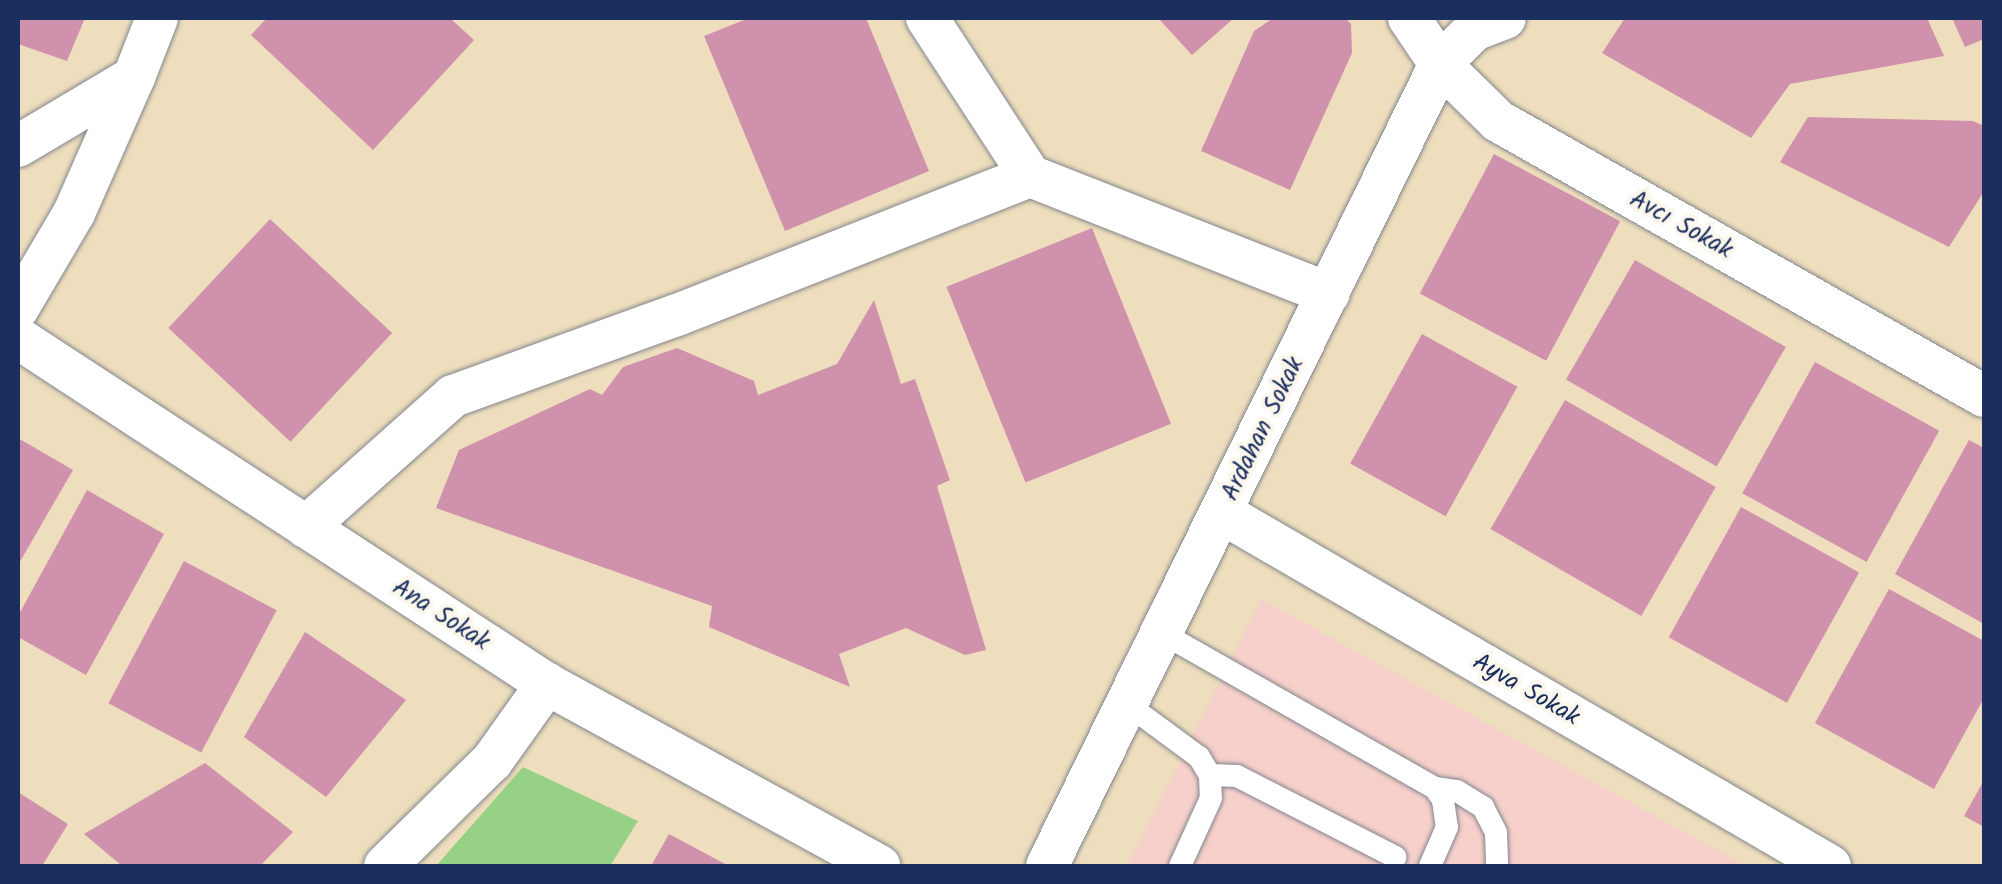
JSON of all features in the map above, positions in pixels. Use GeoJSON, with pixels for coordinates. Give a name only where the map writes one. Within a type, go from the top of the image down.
{"type":"FeatureCollection","features":[{"type":"Feature","properties":{"kind":"street"},"geometry":{"type":"LineString","coordinates":[[18,308],[74,213],[157,18]]}},
{"type":"Feature","properties":{"kind":"street"},"geometry":{"type":"LineString","coordinates":[[927,18],[1030,176],[1330,294]]}},
{"type":"Feature","properties":{"kind":"street","name":"Avcı Sokak"},"geometry":{"type":"LineString","coordinates":[[1408,18],[1440,64],[1498,122],[1984,396]]}},
{"type":"Feature","properties":{"kind":"street","name":"Ardahan Sokak"},"geometry":{"type":"LineString","coordinates":[[1047,866],[1440,64],[1474,30],[1505,18]]}},
{"type":"Feature","properties":{"kind":"street"},"geometry":{"type":"LineString","coordinates":[[18,146],[134,77]]}},
{"type":"Feature","properties":{"kind":"street"},"geometry":{"type":"LineString","coordinates":[[306,526],[454,396],[677,315],[1030,176]]}},
{"type":"Feature","properties":{"kind":"street","name":"Ana Sokak"},"geometry":{"type":"LineString","coordinates":[[18,338],[547,684],[879,866]]}},
{"type":"Feature","properties":{"kind":"street","name":"Ayva Sokak"},"geometry":{"type":"LineString","coordinates":[[1222,513],[1830,866]]}},
{"type":"Feature","properties":{"kind":"street"},"geometry":{"type":"LineString","coordinates":[[385,866],[492,761],[547,684]]}},
{"type":"Feature","properties":{"kind":"lane"},"geometry":{"type":"LineString","coordinates":[[1162,634],[1434,788],[1457,791],[1483,807],[1496,834],[1497,866]]}},
{"type":"Feature","properties":{"kind":"lane"},"geometry":{"type":"LineString","coordinates":[[1127,704],[1199,757],[1210,775],[1211,798],[1180,866]]}},
{"type":"Feature","properties":{"kind":"lane"},"geometry":{"type":"LineString","coordinates":[[1210,775],[1237,776],[1395,857]]}},
{"type":"Feature","properties":{"kind":"lane"},"geometry":{"type":"LineString","coordinates":[[1430,866],[1448,827],[1443,800],[1434,788]]}},
{"type":"Feature","properties":{"kind":"shaded area"},"geometry":{"type":"Polygon","coordinates":[[[1261,599],[1746,866],[1127,866],[1261,599]]]}},
{"type":"Feature","properties":{"kind":"green space"},"geometry":{"type":"Polygon","coordinates":[[[523,767],[638,821],[610,866],[436,866],[523,767]]]}},
{"type":"Feature","properties":{"kind":"building"},"geometry":{"type":"Polygon","coordinates":[[[18,18],[85,18],[67,61],[18,44],[18,18]]]}},
{"type":"Feature","properties":{"kind":"building"},"geometry":{"type":"Polygon","coordinates":[[[267,18],[450,18],[474,40],[373,150],[251,35],[267,18]]]}},
{"type":"Feature","properties":{"kind":"building"},"geometry":{"type":"Polygon","coordinates":[[[749,18],[866,18],[929,171],[785,231],[704,36],[749,18]]]}},
{"type":"Feature","properties":{"kind":"building"},"geometry":{"type":"Polygon","coordinates":[[[1158,18],[1234,18],[1192,55],[1158,18]]]}},
{"type":"Feature","properties":{"kind":"building"},"geometry":{"type":"Polygon","coordinates":[[[1273,18],[1345,18],[1351,24],[1352,53],[1290,190],[1201,151],[1254,31],[1273,18]]]}},
{"type":"Feature","properties":{"kind":"building"},"geometry":{"type":"Polygon","coordinates":[[[1625,18],[1927,18],[1944,56],[1790,84],[1751,138],[1602,53],[1625,18]]]}},
{"type":"Feature","properties":{"kind":"building"},"geometry":{"type":"Polygon","coordinates":[[[1952,18],[1984,18],[1984,39],[1965,47],[1952,18]]]}},
{"type":"Feature","properties":{"kind":"building"},"geometry":{"type":"Polygon","coordinates":[[[1808,117],[1973,121],[1984,126],[1984,191],[1949,247],[1780,162],[1808,117]]]}},
{"type":"Feature","properties":{"kind":"building"},"geometry":{"type":"Polygon","coordinates":[[[1494,154],[1620,221],[1546,361],[1420,294],[1494,154]]]}},
{"type":"Feature","properties":{"kind":"building"},"geometry":{"type":"Polygon","coordinates":[[[270,219],[392,333],[291,442],[168,328],[270,219]]]}},
{"type":"Feature","properties":{"kind":"building"},"geometry":{"type":"Polygon","coordinates":[[[1092,228],[1171,424],[1025,482],[946,287],[1092,228]]]}},
{"type":"Feature","properties":{"kind":"building"},"geometry":{"type":"Polygon","coordinates":[[[1635,260],[1786,347],[1717,467],[1566,380],[1635,260]]]}},
{"type":"Feature","properties":{"kind":"building"},"geometry":{"type":"Polygon","coordinates":[[[874,300],[901,384],[915,379],[950,480],[937,486],[986,650],[965,655],[906,628],[839,654],[850,687],[709,627],[712,606],[436,508],[459,450],[590,389],[602,395],[623,367],[677,348],[754,381],[758,395],[837,364],[874,300]]]}},
{"type":"Feature","properties":{"kind":"building"},"geometry":{"type":"Polygon","coordinates":[[[1422,334],[1517,387],[1446,516],[1350,463],[1422,334]]]}},
{"type":"Feature","properties":{"kind":"building"},"geometry":{"type":"Polygon","coordinates":[[[1815,362],[1939,431],[1866,562],[1742,493],[1815,362]]]}},
{"type":"Feature","properties":{"kind":"building"},"geometry":{"type":"Polygon","coordinates":[[[1565,400],[1716,487],[1641,616],[1490,529],[1565,400]]]}},
{"type":"Feature","properties":{"kind":"building"},"geometry":{"type":"Polygon","coordinates":[[[18,438],[73,470],[18,565],[18,438]]]}},
{"type":"Feature","properties":{"kind":"building"},"geometry":{"type":"Polygon","coordinates":[[[1969,440],[1984,448],[1984,624],[1895,574],[1969,440]]]}},
{"type":"Feature","properties":{"kind":"building"},"geometry":{"type":"Polygon","coordinates":[[[87,490],[164,534],[86,675],[18,637],[18,616],[87,490]]]}},
{"type":"Feature","properties":{"kind":"building"},"geometry":{"type":"Polygon","coordinates":[[[1741,507],[1859,572],[1787,703],[1669,637],[1741,507]]]}},
{"type":"Feature","properties":{"kind":"building"},"geometry":{"type":"Polygon","coordinates":[[[184,561],[277,610],[201,752],[108,703],[184,561]]]}},
{"type":"Feature","properties":{"kind":"building"},"geometry":{"type":"Polygon","coordinates":[[[1889,589],[1984,641],[1984,698],[1934,789],[1815,723],[1889,589]]]}},
{"type":"Feature","properties":{"kind":"building"},"geometry":{"type":"Polygon","coordinates":[[[305,632],[406,700],[326,797],[244,737],[305,632]]]}},
{"type":"Feature","properties":{"kind":"building"},"geometry":{"type":"Polygon","coordinates":[[[205,763],[293,832],[260,866],[122,866],[84,834],[205,763]]]}},
{"type":"Feature","properties":{"kind":"building"},"geometry":{"type":"Polygon","coordinates":[[[1984,780],[1984,827],[1964,816],[1984,780]]]}},
{"type":"Feature","properties":{"kind":"building"},"geometry":{"type":"Polygon","coordinates":[[[18,792],[68,824],[42,866],[18,866],[18,792]]]}},
{"type":"Feature","properties":{"kind":"building"},"geometry":{"type":"Polygon","coordinates":[[[669,834],[729,866],[651,866],[669,834]]]}}]}
